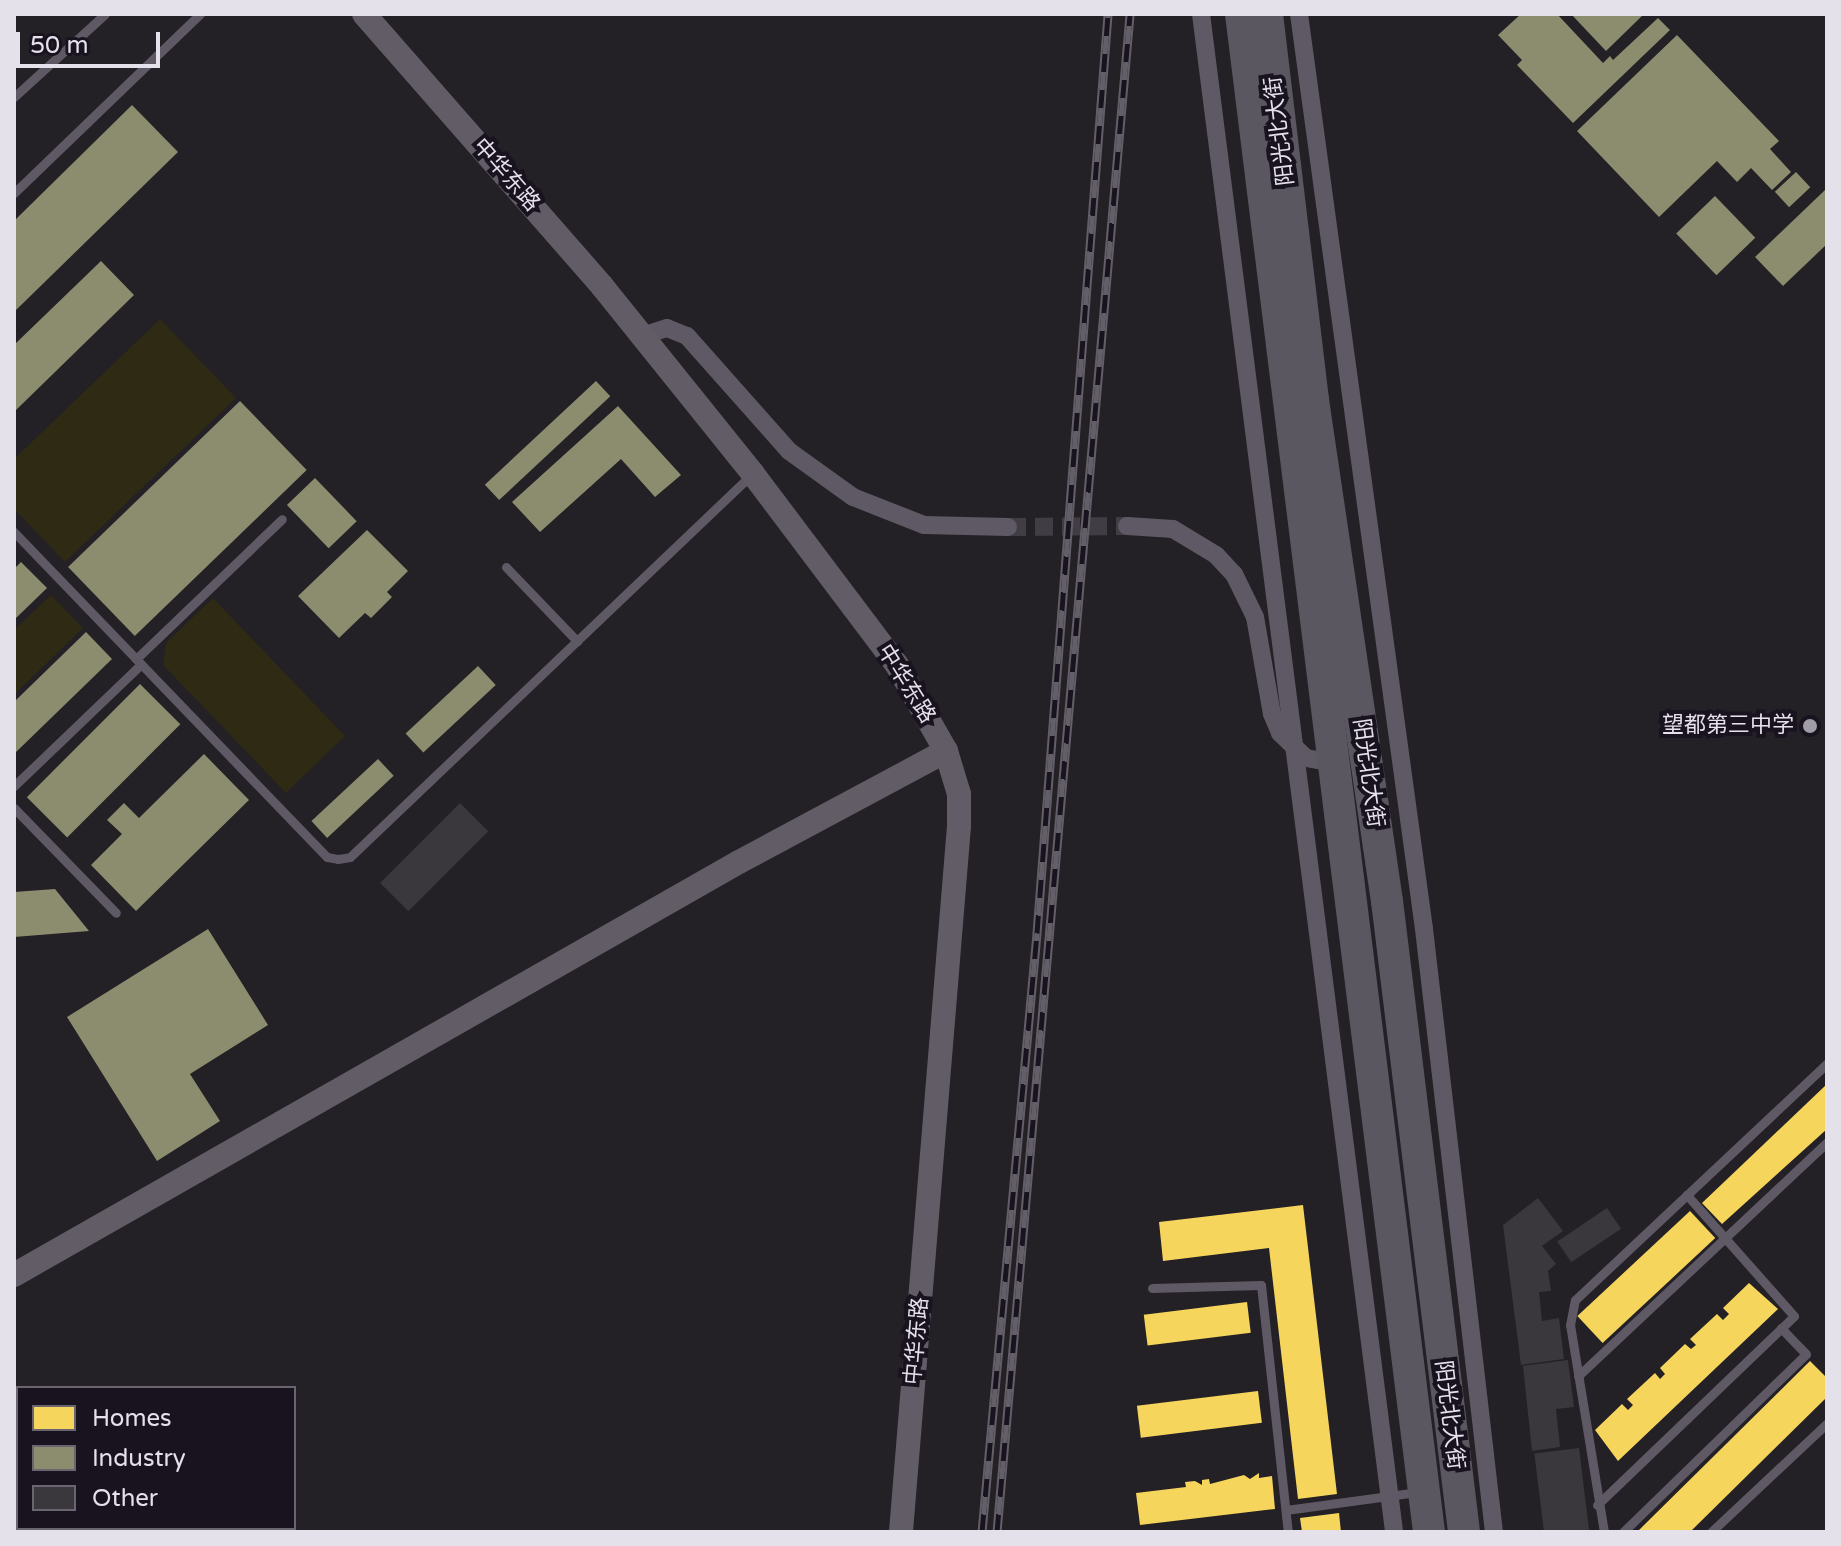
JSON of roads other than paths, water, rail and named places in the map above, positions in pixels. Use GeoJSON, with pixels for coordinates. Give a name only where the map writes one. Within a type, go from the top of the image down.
{"type":"FeatureCollection","features":[{"type":"Feature","properties":{"kind":"highway","name":"阳光北大街"},"geometry":{"type":"LineString","coordinates":[[1241,14],[1429,1532]]}},
{"type":"Feature","properties":{"kind":"highway","name":"阳光北大街"},"geometry":{"type":"LineString","coordinates":[[1267,14],[1313,400],[1387,901],[1464,1532]]}},
{"type":"Feature","properties":{"kind":"street","name":"中华东路"},"geometry":{"type":"LineString","coordinates":[[364,14],[642,336],[753,474],[897,665],[946,751],[959,794],[959,826],[901,1532]]}},
{"type":"Feature","properties":{"kind":"street"},"geometry":{"type":"LineString","coordinates":[[1201,14],[1394,1532]]}},
{"type":"Feature","properties":{"kind":"street"},"geometry":{"type":"LineString","coordinates":[[1299,14],[1424,929],[1494,1532]]}},
{"type":"Feature","properties":{"kind":"street"},"geometry":{"type":"LineString","coordinates":[[642,336],[667,328],[687,336],[789,451],[853,497],[924,525],[1008,527]]}},
{"type":"Feature","properties":{"kind":"street"},"geometry":{"type":"LineString","coordinates":[[1127,526],[1173,529],[1206,548],[1234,574],[1255,617],[1272,714],[1297,751],[1333,763]]}},
{"type":"Feature","properties":{"kind":"street"},"geometry":{"type":"LineString","coordinates":[[14,1275],[739,862],[946,751]]}},
{"type":"Feature","properties":{"kind":"lane"},"geometry":{"type":"LineString","coordinates":[[14,97],[105,14]]}},
{"type":"Feature","properties":{"kind":"lane"},"geometry":{"type":"LineString","coordinates":[[14,193],[200,14]]}},
{"type":"Feature","properties":{"kind":"lane"},"geometry":{"type":"LineString","coordinates":[[14,532],[327,857],[338,859],[350,857],[753,474]]}},
{"type":"Feature","properties":{"kind":"lane"},"geometry":{"type":"LineString","coordinates":[[14,786],[282,519]]}},
{"type":"Feature","properties":{"kind":"lane"},"geometry":{"type":"LineString","coordinates":[[506,567],[577,641]]}},
{"type":"Feature","properties":{"kind":"lane"},"geometry":{"type":"LineString","coordinates":[[14,808],[116,913]]}},
{"type":"Feature","properties":{"kind":"lane"},"geometry":{"type":"LineString","coordinates":[[1604,1532],[1597,1505],[1570,1325],[1575,1300],[1827,1063]]}},
{"type":"Feature","properties":{"kind":"lane"},"geometry":{"type":"LineString","coordinates":[[1578,1376],[1827,1142]]}},
{"type":"Feature","properties":{"kind":"lane"},"geometry":{"type":"LineString","coordinates":[[1597,1505],[1794,1316],[1687,1195]]}},
{"type":"Feature","properties":{"kind":"lane"},"geometry":{"type":"LineString","coordinates":[[1152,1288],[1261,1285],[1288,1532]]}},
{"type":"Feature","properties":{"kind":"lane"},"geometry":{"type":"LineString","coordinates":[[1623,1532],[1806,1354],[1781,1328]]}},
{"type":"Feature","properties":{"kind":"lane"},"geometry":{"type":"LineString","coordinates":[[1711,1532],[1827,1423]]}},
{"type":"Feature","properties":{"kind":"lane"},"geometry":{"type":"LineString","coordinates":[[1286,1510],[1424,1492]]}},
{"type":"Feature","properties":{"kind":"tunnel"},"geometry":{"type":"LineString","coordinates":[[1008,527],[1127,526]]}},
{"type":"Feature","properties":{"kind":"railway"},"geometry":{"type":"LineString","coordinates":[[982,1532],[1037,933],[1108,14]]}},
{"type":"Feature","properties":{"kind":"railway"},"geometry":{"type":"LineString","coordinates":[[997,1532],[1130,14]]}},
{"type":"Feature","properties":{"kind":"place","name":"望都第三中学"},"geometry":{"type":"Point","coordinates":[1810,726]}}]}
